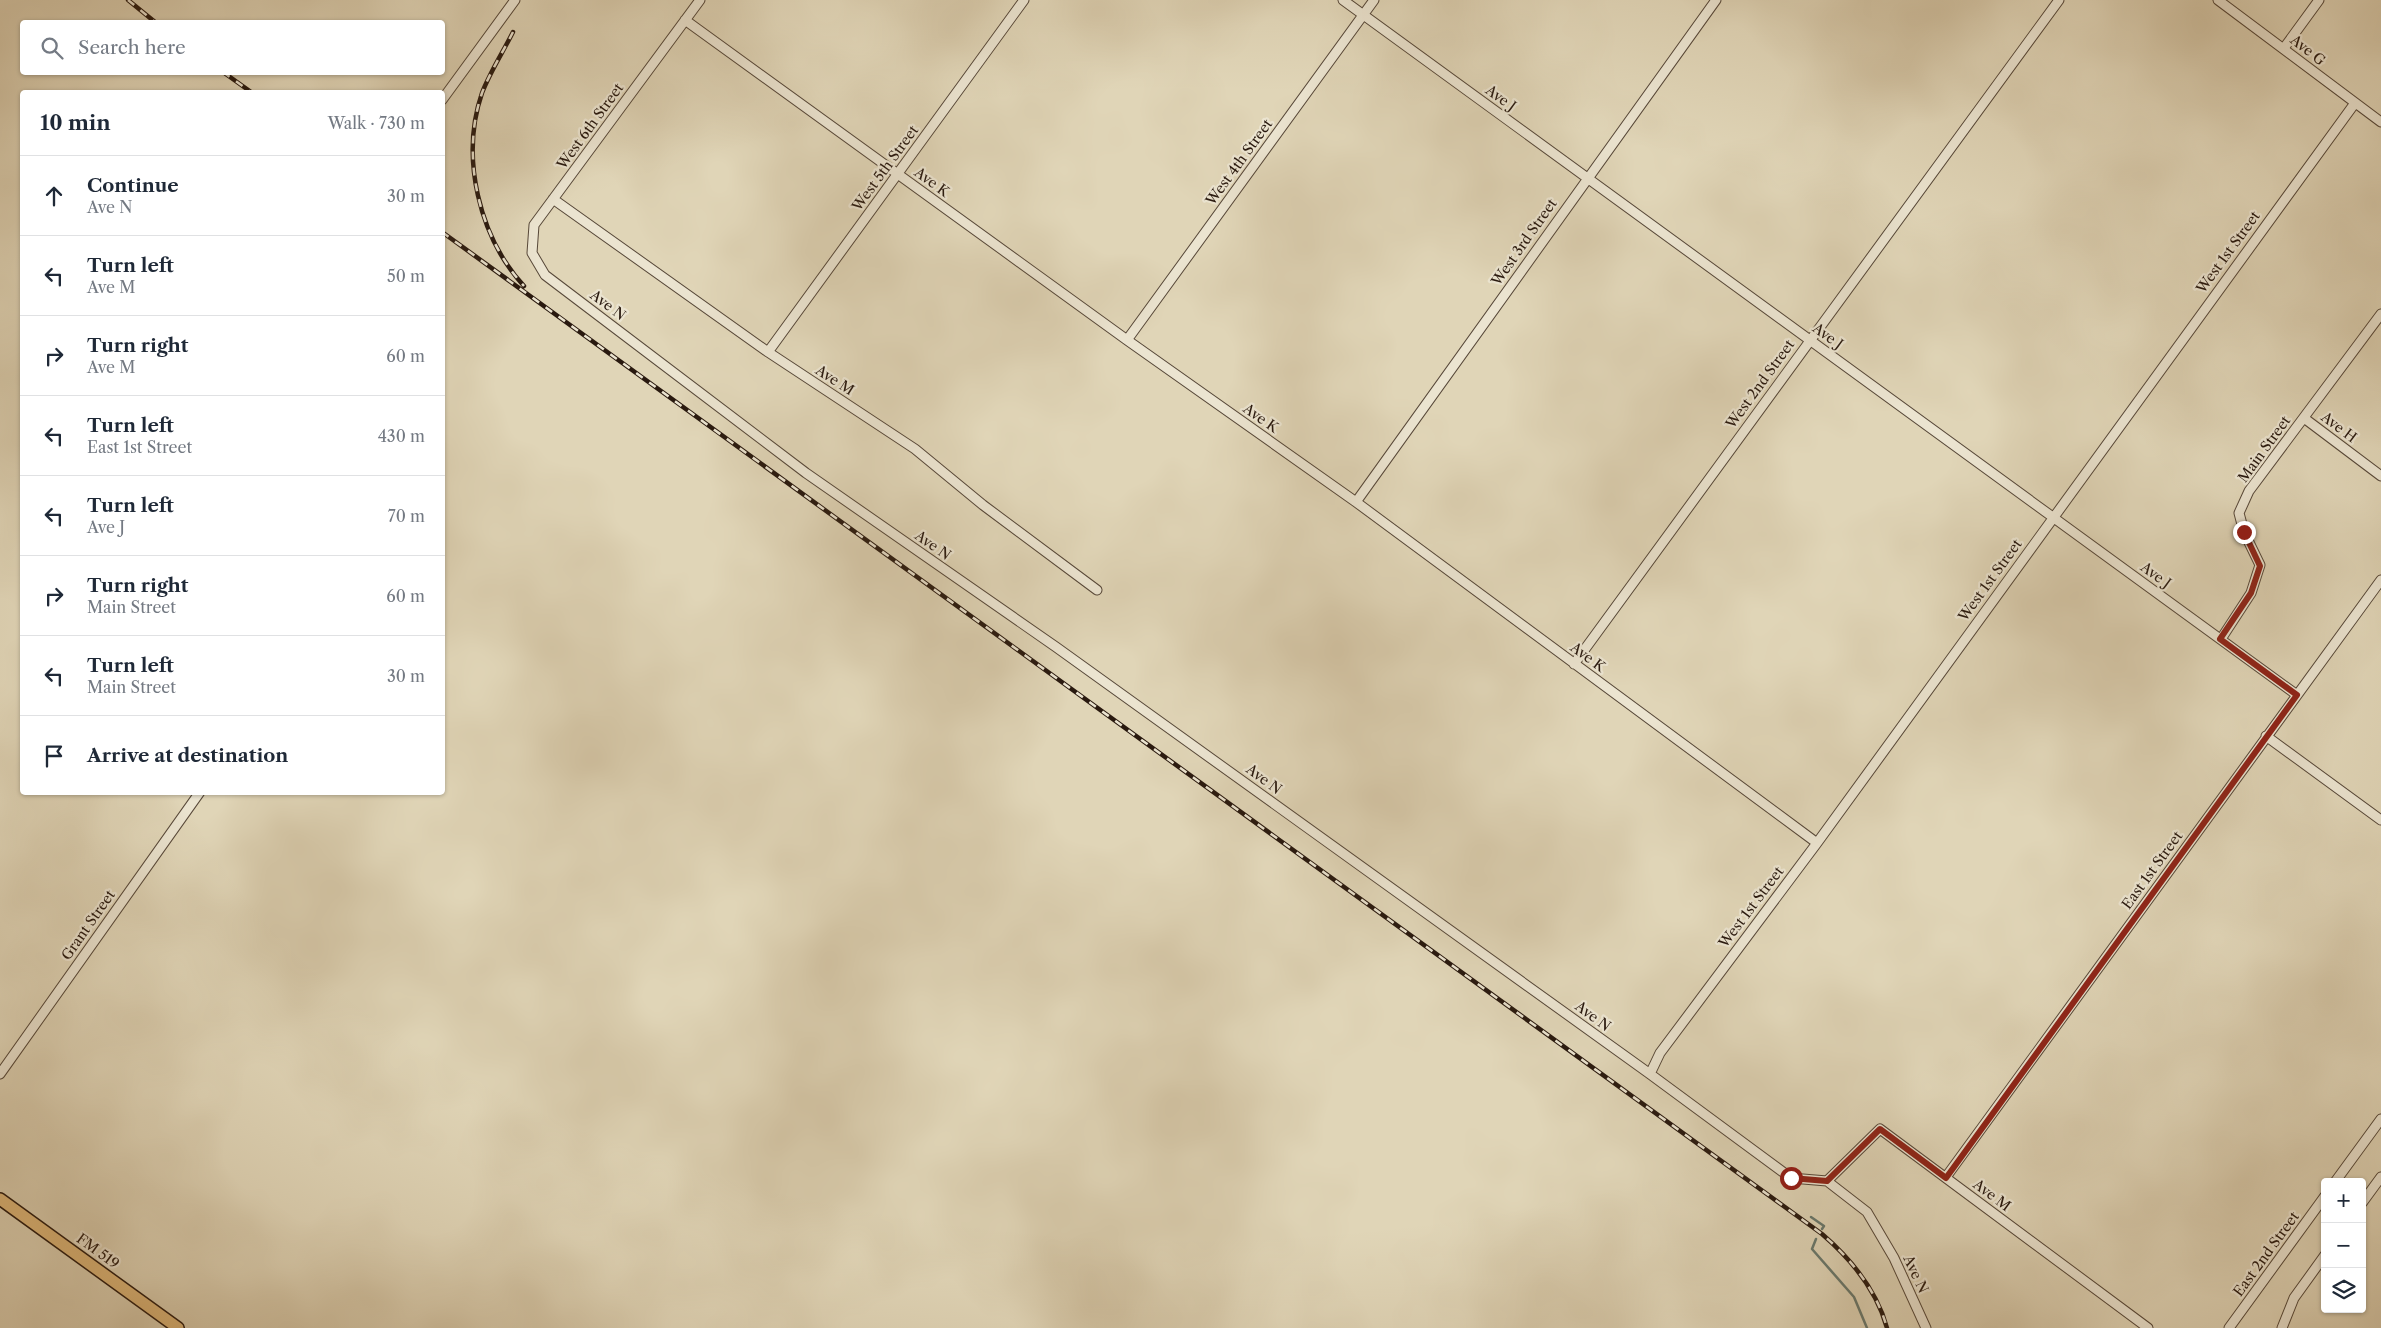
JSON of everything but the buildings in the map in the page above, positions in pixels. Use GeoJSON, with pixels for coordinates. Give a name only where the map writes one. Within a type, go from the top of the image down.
{"type":"FeatureCollection","features":[{"type":"Feature","properties":{"kind":"main road","name":"FM 519"},"geometry":{"type":"LineString","coordinates":[[0,1199],[178,1328]]}},
{"type":"Feature","properties":{"kind":"street"},"geometry":{"type":"LineString","coordinates":[[445,96],[515,0]]}},
{"type":"Feature","properties":{"kind":"street","name":"West 6th Street"},"geometry":{"type":"LineString","coordinates":[[546,275],[532,253],[534,225],[700,0]]}},
{"type":"Feature","properties":{"kind":"street","name":"West 5th Street"},"geometry":{"type":"LineString","coordinates":[[768,352],[1024,0]]}},
{"type":"Feature","properties":{"kind":"street","name":"Ave J"},"geometry":{"type":"LineString","coordinates":[[1343,0],[2297,695]]}},
{"type":"Feature","properties":{"kind":"street","name":"West 4th Street"},"geometry":{"type":"LineString","coordinates":[[1126,340],[1374,0]]}},
{"type":"Feature","properties":{"kind":"street","name":"West 3rd Street"},"geometry":{"type":"LineString","coordinates":[[1356,502],[1587,177],[1716,0]]}},
{"type":"Feature","properties":{"kind":"street","name":"West 2nd Street"},"geometry":{"type":"LineString","coordinates":[[1574,664],[2059,0]]}},
{"type":"Feature","properties":{"kind":"street","name":"Ave G"},"geometry":{"type":"LineString","coordinates":[[2218,0],[2381,122]]}},
{"type":"Feature","properties":{"kind":"street"},"geometry":{"type":"LineString","coordinates":[[2284,48],[2319,0]]}},
{"type":"Feature","properties":{"kind":"street","name":"Ave K"},"geometry":{"type":"LineString","coordinates":[[686,20],[1126,340],[1356,502],[1816,843]]}},
{"type":"Feature","properties":{"kind":"street","name":"West 1st Street"},"geometry":{"type":"LineString","coordinates":[[1650,1074],[1660,1052],[1816,843],[2355,103]]}},
{"type":"Feature","properties":{"kind":"street","name":"Ave M"},"geometry":{"type":"LineString","coordinates":[[553,199],[768,352],[915,449],[983,505],[1096,590]]}},
{"type":"Feature","properties":{"kind":"street","name":"Ave N"},"geometry":{"type":"LineString","coordinates":[[546,275],[806,473],[1064,653],[1650,1074],[1791,1178],[1827,1181],[1867,1212],[1894,1258],[1926,1328]]}},
{"type":"Feature","properties":{"kind":"street","name":"Main Street"},"geometry":{"type":"LineString","coordinates":[[2220,639],[2251,593],[2260,566],[2244,532],[2239,513],[2249,491],[2381,314]]}},
{"type":"Feature","properties":{"kind":"street","name":"Ave H"},"geometry":{"type":"LineString","coordinates":[[2304,418],[2381,476]]}},
{"type":"Feature","properties":{"kind":"street","name":"East 1st Street"},"geometry":{"type":"LineString","coordinates":[[1946,1178],[2381,580]]}},
{"type":"Feature","properties":{"kind":"street"},"geometry":{"type":"LineString","coordinates":[[2266,736],[2381,820]]}},
{"type":"Feature","properties":{"kind":"street","name":"Grant Street"},"geometry":{"type":"LineString","coordinates":[[0,1074],[198,795]]}},
{"type":"Feature","properties":{"kind":"street"},"geometry":{"type":"LineString","coordinates":[[2339,1178],[2381,1119]]}},
{"type":"Feature","properties":{"kind":"street","name":"Ave M"},"geometry":{"type":"LineString","coordinates":[[1827,1181],[1880,1129],[2148,1328]]}},
{"type":"Feature","properties":{"kind":"street"},"geometry":{"type":"LineString","coordinates":[[2366,1198],[2381,1177]]}},
{"type":"Feature","properties":{"kind":"street","name":"East 2nd Street"},"geometry":{"type":"LineString","coordinates":[[2229,1328],[2321,1202]]}},
{"type":"Feature","properties":{"kind":"street"},"geometry":{"type":"LineString","coordinates":[[2282,1328],[2294,1298],[2321,1261]]}},
{"type":"Feature","properties":{"kind":"waterway"},"geometry":{"type":"LineString","coordinates":[[1811,1217],[1824,1226],[1822,1229]]}},
{"type":"Feature","properties":{"kind":"waterway"},"geometry":{"type":"LineString","coordinates":[[1816,1239],[1812,1249],[1854,1297],[1867,1328]]}},
{"type":"Feature","properties":{"kind":"railway"},"geometry":{"type":"LineString","coordinates":[[128,0],[153,20]]}},
{"type":"Feature","properties":{"kind":"railway"},"geometry":{"type":"LineString","coordinates":[[513,32],[482,93],[473,143],[474,169],[478,195],[485,220],[495,244],[508,266],[524,286]]}},
{"type":"Feature","properties":{"kind":"railway"},"geometry":{"type":"LineString","coordinates":[[227,75],[248,90]]}},
{"type":"Feature","properties":{"kind":"railway"},"geometry":{"type":"LineString","coordinates":[[445,234],[1822,1234],[1862,1276],[1877,1301],[1887,1328]]}},
{"type":"Feature","properties":{"kind":"route"},"geometry":{"type":"LineString","coordinates":[[1791,1178],[1827,1181],[1880,1129],[1946,1178],[2297,695],[2220,639],[2251,593],[2260,566],[2244,532]]}}]}
